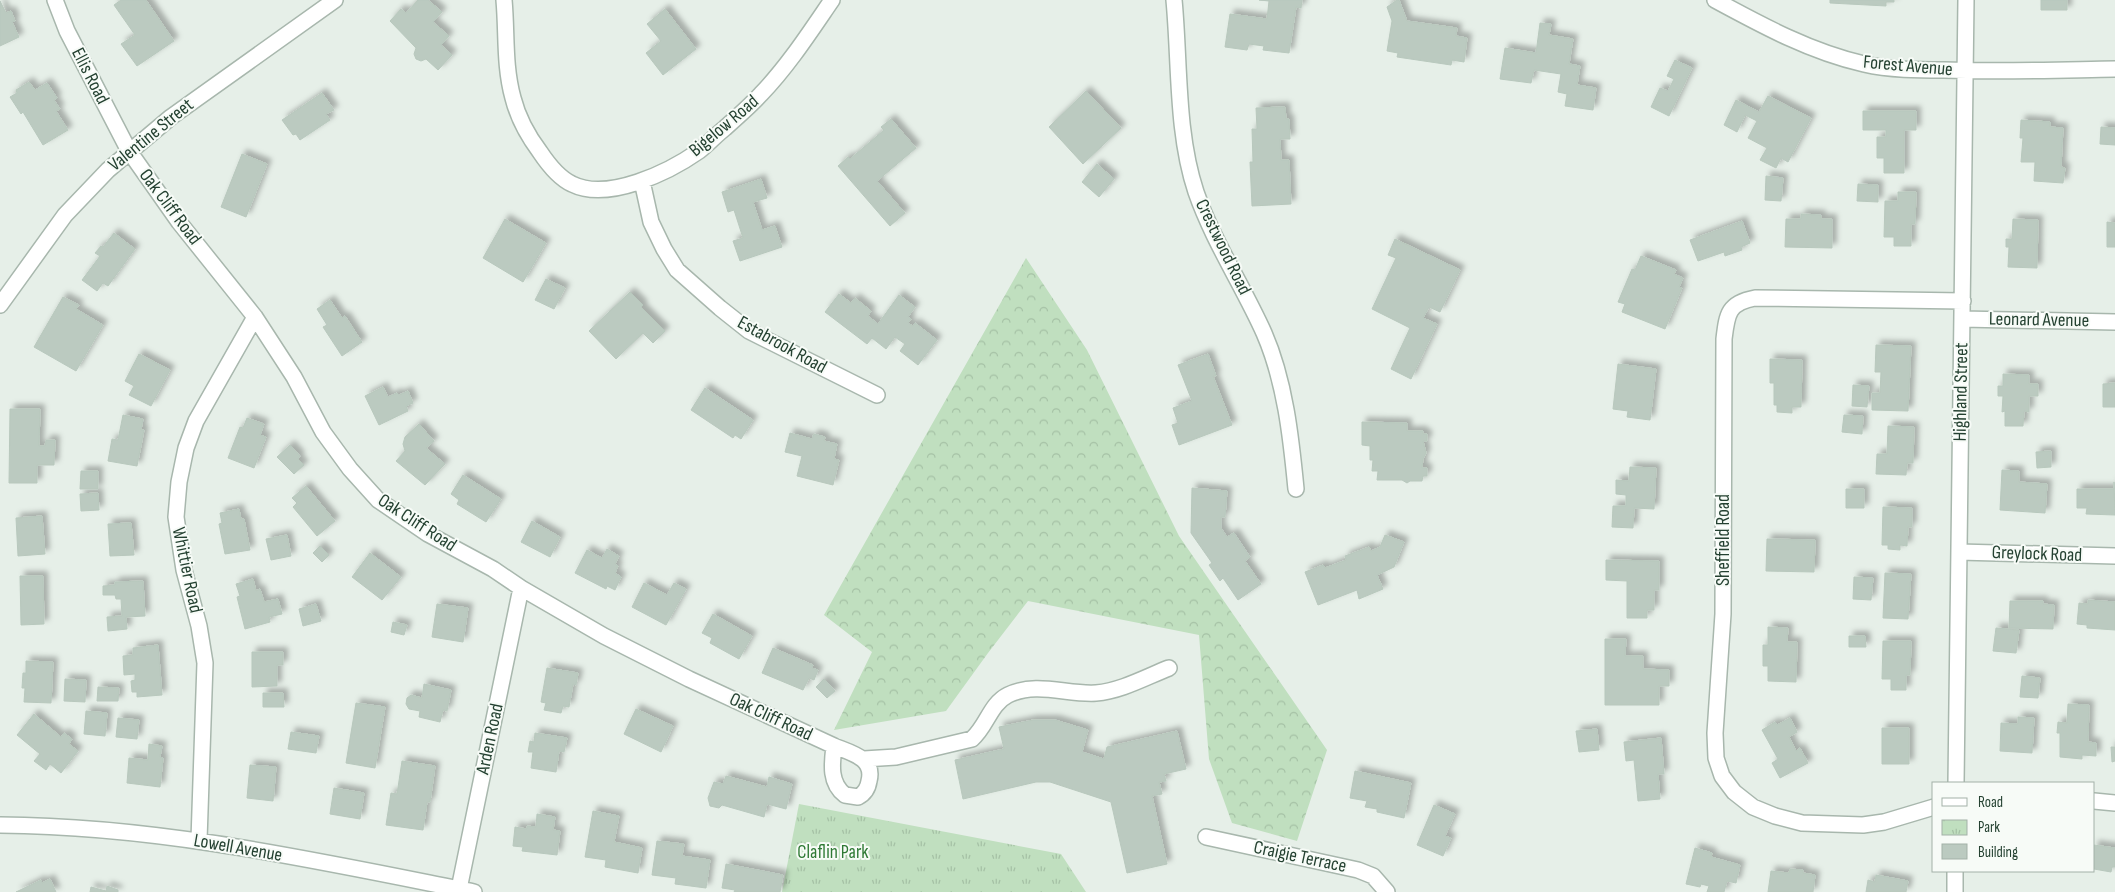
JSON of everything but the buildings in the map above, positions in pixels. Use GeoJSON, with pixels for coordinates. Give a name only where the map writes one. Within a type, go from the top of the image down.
{"type":"FeatureCollection","features":[{"type":"Feature","properties":{"kind":"street","name":"Ellis Road"},"geometry":{"type":"LineString","coordinates":[[55,0],[67,31],[129,151]]}},
{"type":"Feature","properties":{"kind":"street","name":"Valentine Street"},"geometry":{"type":"LineString","coordinates":[[0,305],[65,215],[86,191],[129,151],[171,117],[335,0]]}},
{"type":"Feature","properties":{"kind":"street","name":"Bigelow Road"},"geometry":{"type":"LineString","coordinates":[[504,0],[506,47],[512,97],[525,130],[544,159],[563,179],[581,188],[602,190],[642,181],[700,150],[761,95],[807,36],[832,0]]}},
{"type":"Feature","properties":{"kind":"street","name":"Crestwood Road"},"geometry":{"type":"LineString","coordinates":[[1174,0],[1185,138],[1194,184],[1210,225],[1265,335],[1287,416],[1296,489]]}},
{"type":"Feature","properties":{"kind":"street","name":"Forest Avenue"},"geometry":{"type":"LineString","coordinates":[[1715,0],[1785,36],[1829,55],[1866,65],[1900,69],[1966,71],[2115,69]]}},
{"type":"Feature","properties":{"kind":"street","name":"Highland Street"},"geometry":{"type":"LineString","coordinates":[[1959,782],[1959,552],[1966,0]]}},
{"type":"Feature","properties":{"kind":"street","name":"Oak Cliff Road"},"geometry":{"type":"LineString","coordinates":[[129,151],[179,222],[255,317],[294,377],[323,432],[350,469],[378,500],[428,534],[494,569],[520,588],[604,636],[681,675],[834,746],[864,760],[870,772],[867,786],[863,794],[858,798],[849,797],[838,789],[833,776],[834,746]]}},
{"type":"Feature","properties":{"kind":"street","name":"Estabrook Road"},"geometry":{"type":"LineString","coordinates":[[642,181],[651,222],[677,270],[749,331],[877,394]]}},
{"type":"Feature","properties":{"kind":"street","name":"Sheffield Road"},"geometry":{"type":"LineString","coordinates":[[1932,807],[1884,822],[1862,824],[1802,823],[1775,816],[1753,807],[1734,792],[1722,776],[1716,758],[1715,734],[1723,614],[1724,339],[1730,311],[1740,301],[1755,298],[1963,300]]}},
{"type":"Feature","properties":{"kind":"street","name":"Whittier Road"},"geometry":{"type":"LineString","coordinates":[[199,840],[204,759],[205,663],[199,626],[184,570],[176,516],[179,482],[186,448],[196,421],[255,317]]}},
{"type":"Feature","properties":{"kind":"street","name":"Leonard Avenue"},"geometry":{"type":"LineString","coordinates":[[1962,319],[2115,322]]}},
{"type":"Feature","properties":{"kind":"street","name":"Greylock Road"},"geometry":{"type":"LineString","coordinates":[[1959,552],[2115,556]]}},
{"type":"Feature","properties":{"kind":"street","name":"Arden Road"},"geometry":{"type":"LineString","coordinates":[[459,889],[520,588]]}},
{"type":"Feature","properties":{"kind":"street"},"geometry":{"type":"LineString","coordinates":[[864,760],[896,757],[972,739],[999,701],[1009,694],[1040,688],[1088,694],[1109,692],[1169,668]]}},
{"type":"Feature","properties":{"kind":"street"},"geometry":{"type":"LineString","coordinates":[[2095,802],[2115,803]]}},
{"type":"Feature","properties":{"kind":"street","name":"Lowell Avenue"},"geometry":{"type":"LineString","coordinates":[[0,824],[88,828],[199,840],[474,892]]}},
{"type":"Feature","properties":{"kind":"street","name":"Craigie Terrace"},"geometry":{"type":"LineString","coordinates":[[1206,837],[1358,870],[1373,876],[1388,892]]}},
{"type":"Feature","properties":{"kind":"street"},"geometry":{"type":"LineString","coordinates":[[1955,872],[1955,892]]}},
{"type":"Feature","properties":{"kind":"green space"},"geometry":{"type":"Polygon","coordinates":[[[1026,258],[1087,350],[1179,536],[1327,750],[1297,841],[1232,823],[1209,759],[1199,635],[1028,601],[946,711],[834,730],[872,652],[824,615],[1026,258]]]}},
{"type":"Feature","properties":{"kind":"green space","name":"Claflin Park"},"geometry":{"type":"Polygon","coordinates":[[[799,804],[1061,854],[1086,892],[782,892],[799,804]]]}}]}
